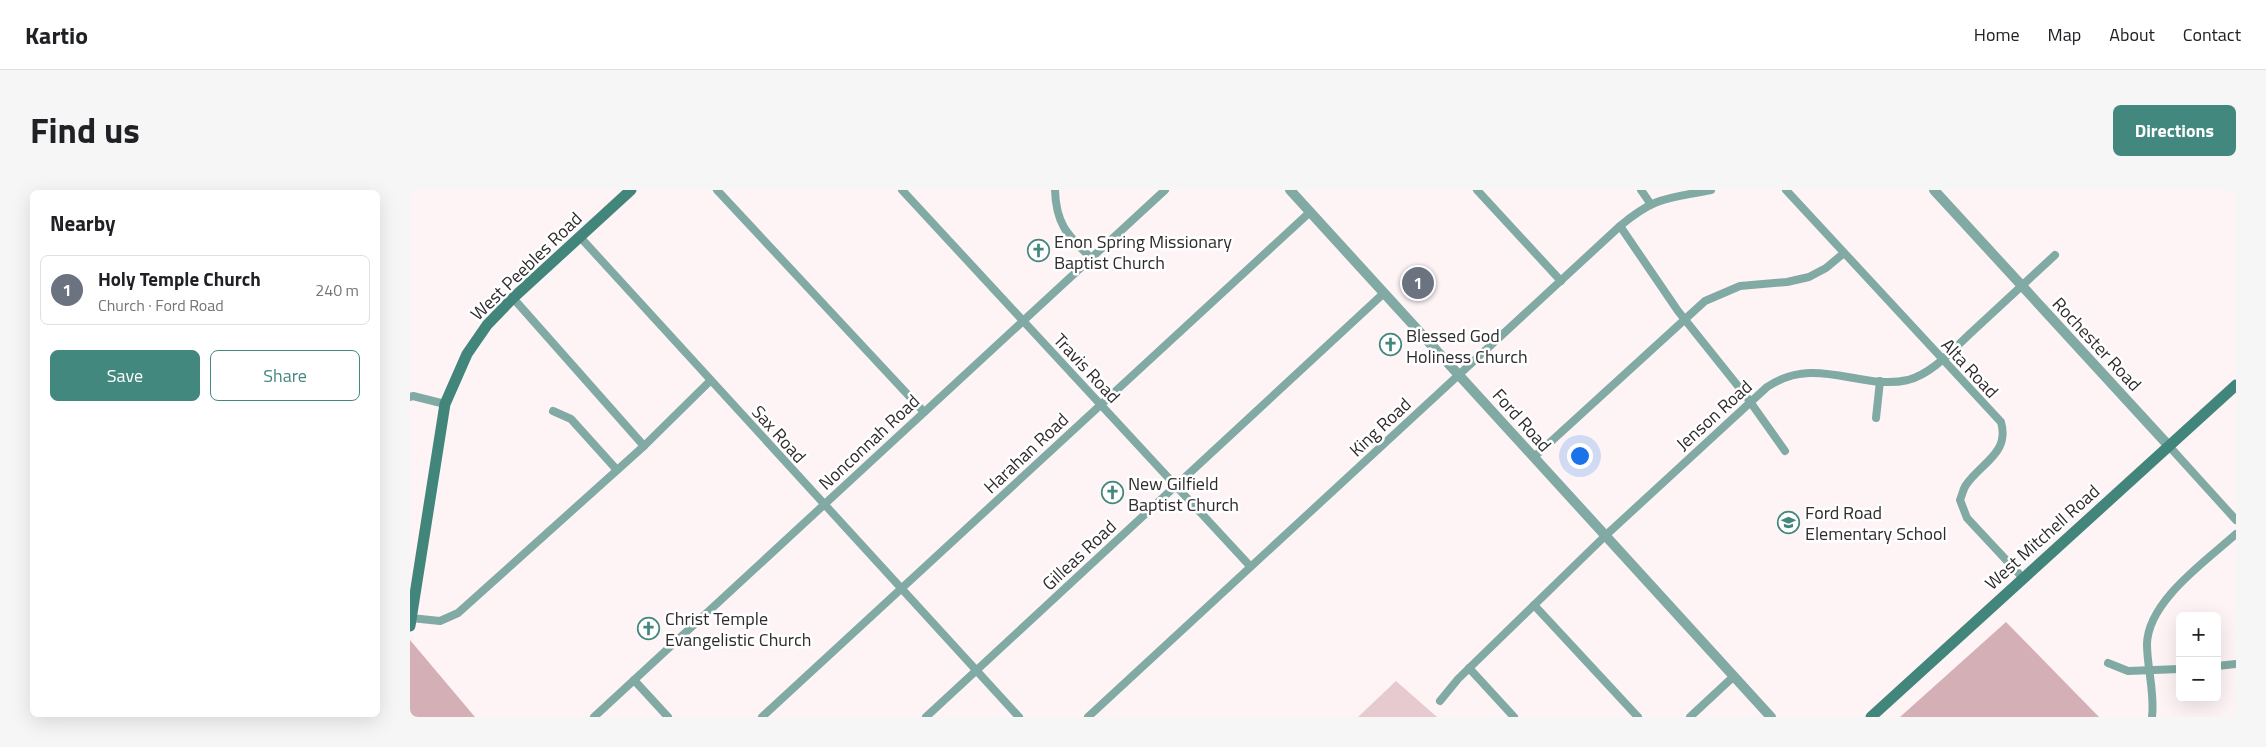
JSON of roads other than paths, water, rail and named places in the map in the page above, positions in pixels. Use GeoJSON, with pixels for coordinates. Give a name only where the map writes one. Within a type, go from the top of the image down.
{"type":"FeatureCollection","features":[{"type":"Feature","properties":{"kind":"main road","name":"West Peebles Road"},"geometry":{"type":"LineString","coordinates":[[411,622],[445,404],[458,371],[472,346],[487,326],[514,298],[630,190]]}},
{"type":"Feature","properties":{"kind":"main road","name":"West Mitchell Road"},"geometry":{"type":"LineString","coordinates":[[1871,717],[2236,385]]}},
{"type":"Feature","properties":{"kind":"street"},"geometry":{"type":"LineString","coordinates":[[717,190],[924,412]]}},
{"type":"Feature","properties":{"kind":"street","name":"Travis Road"},"geometry":{"type":"LineString","coordinates":[[902,190],[1250,566]]}},
{"type":"Feature","properties":{"kind":"street"},"geometry":{"type":"LineString","coordinates":[[1055,190],[1057,212],[1062,226],[1091,258]]}},
{"type":"Feature","properties":{"kind":"street","name":"Nonconnah Road"},"geometry":{"type":"LineString","coordinates":[[594,717],[1166,190]]}},
{"type":"Feature","properties":{"kind":"street","name":"Ford Road"},"geometry":{"type":"LineString","coordinates":[[1290,190],[1771,717]]}},
{"type":"Feature","properties":{"kind":"street"},"geometry":{"type":"LineString","coordinates":[[1477,190],[1561,281]]}},
{"type":"Feature","properties":{"kind":"street"},"geometry":{"type":"LineString","coordinates":[[1641,190],[1650,204]]}},
{"type":"Feature","properties":{"kind":"street","name":"King Road"},"geometry":{"type":"LineString","coordinates":[[1088,717],[1620,226],[1650,204],[1672,196],[1710,190]]}},
{"type":"Feature","properties":{"kind":"street","name":"Alta Road"},"geometry":{"type":"LineString","coordinates":[[1786,190],[1941,360],[2001,422],[2004,433],[2001,446],[1965,486],[1960,500],[1967,518],[2023,578]]}},
{"type":"Feature","properties":{"kind":"street","name":"Rochester Road"},"geometry":{"type":"LineString","coordinates":[[1934,190],[2236,520]]}},
{"type":"Feature","properties":{"kind":"street","name":"Harahan Road"},"geometry":{"type":"LineString","coordinates":[[762,717],[1310,212]]}},
{"type":"Feature","properties":{"kind":"street"},"geometry":{"type":"LineString","coordinates":[[1620,226],[1684,319],[1750,402],[1785,451]]}},
{"type":"Feature","properties":{"kind":"street","name":"Sax Road"},"geometry":{"type":"LineString","coordinates":[[580,237],[1018,717]]}},
{"type":"Feature","properties":{"kind":"street"},"geometry":{"type":"LineString","coordinates":[[1534,457],[1705,300],[1740,286],[1787,282],[1809,277],[1826,268],[1844,254]]}},
{"type":"Feature","properties":{"kind":"street","name":"Jenson Road"},"geometry":{"type":"LineString","coordinates":[[1440,701],[1469,668],[1605,536],[1772,384],[1798,374],[1818,373],[1894,382],[1914,378],[1926,372],[1941,360],[2055,255]]}},
{"type":"Feature","properties":{"kind":"street","name":"Gilleas Road"},"geometry":{"type":"LineString","coordinates":[[926,717],[1384,293]]}},
{"type":"Feature","properties":{"kind":"street"},"geometry":{"type":"LineString","coordinates":[[514,298],[644,446]]}},
{"type":"Feature","properties":{"kind":"street"},"geometry":{"type":"LineString","coordinates":[[411,622],[440,621],[458,613],[644,446],[710,381]]}},
{"type":"Feature","properties":{"kind":"street"},"geometry":{"type":"LineString","coordinates":[[1876,418],[1880,381]]}},
{"type":"Feature","properties":{"kind":"street"},"geometry":{"type":"LineString","coordinates":[[410,397],[445,404]]}},
{"type":"Feature","properties":{"kind":"street"},"geometry":{"type":"LineString","coordinates":[[553,411],[572,419],[617,470]]}},
{"type":"Feature","properties":{"kind":"street"},"geometry":{"type":"LineString","coordinates":[[2152,717],[2148,637],[2152,620],[2166,598],[2236,534]]}},
{"type":"Feature","properties":{"kind":"street"},"geometry":{"type":"LineString","coordinates":[[1534,604],[1638,717]]}},
{"type":"Feature","properties":{"kind":"street"},"geometry":{"type":"LineString","coordinates":[[2108,663],[2128,670],[2176,669]]}},
{"type":"Feature","properties":{"kind":"street"},"geometry":{"type":"LineString","coordinates":[[2221,666],[2236,664]]}},
{"type":"Feature","properties":{"kind":"street"},"geometry":{"type":"LineString","coordinates":[[1469,668],[1514,717]]}},
{"type":"Feature","properties":{"kind":"street"},"geometry":{"type":"LineString","coordinates":[[1690,717],[1734,677]]}},
{"type":"Feature","properties":{"kind":"street"},"geometry":{"type":"LineString","coordinates":[[634,680],[668,717]]}},
{"type":"Feature","properties":{"kind":"place","name":"Enon Spring Missionary Baptist Church"},"geometry":{"type":"Point","coordinates":[1038,251]}},
{"type":"Feature","properties":{"kind":"place","name":"Holy Temple Church"},"geometry":{"type":"Point","coordinates":[1418,283]}},
{"type":"Feature","properties":{"kind":"place","name":"Blessed God Holiness Church"},"geometry":{"type":"Point","coordinates":[1390,345]}},
{"type":"Feature","properties":{"kind":"place","name":"New Gilfield Baptist Church"},"geometry":{"type":"Point","coordinates":[1112,493]}},
{"type":"Feature","properties":{"kind":"place","name":"Ford Road Elementary School"},"geometry":{"type":"Point","coordinates":[1789,522]}},
{"type":"Feature","properties":{"kind":"place","name":"Christ Temple Evangelistic Church"},"geometry":{"type":"Point","coordinates":[649,628]}}]}
